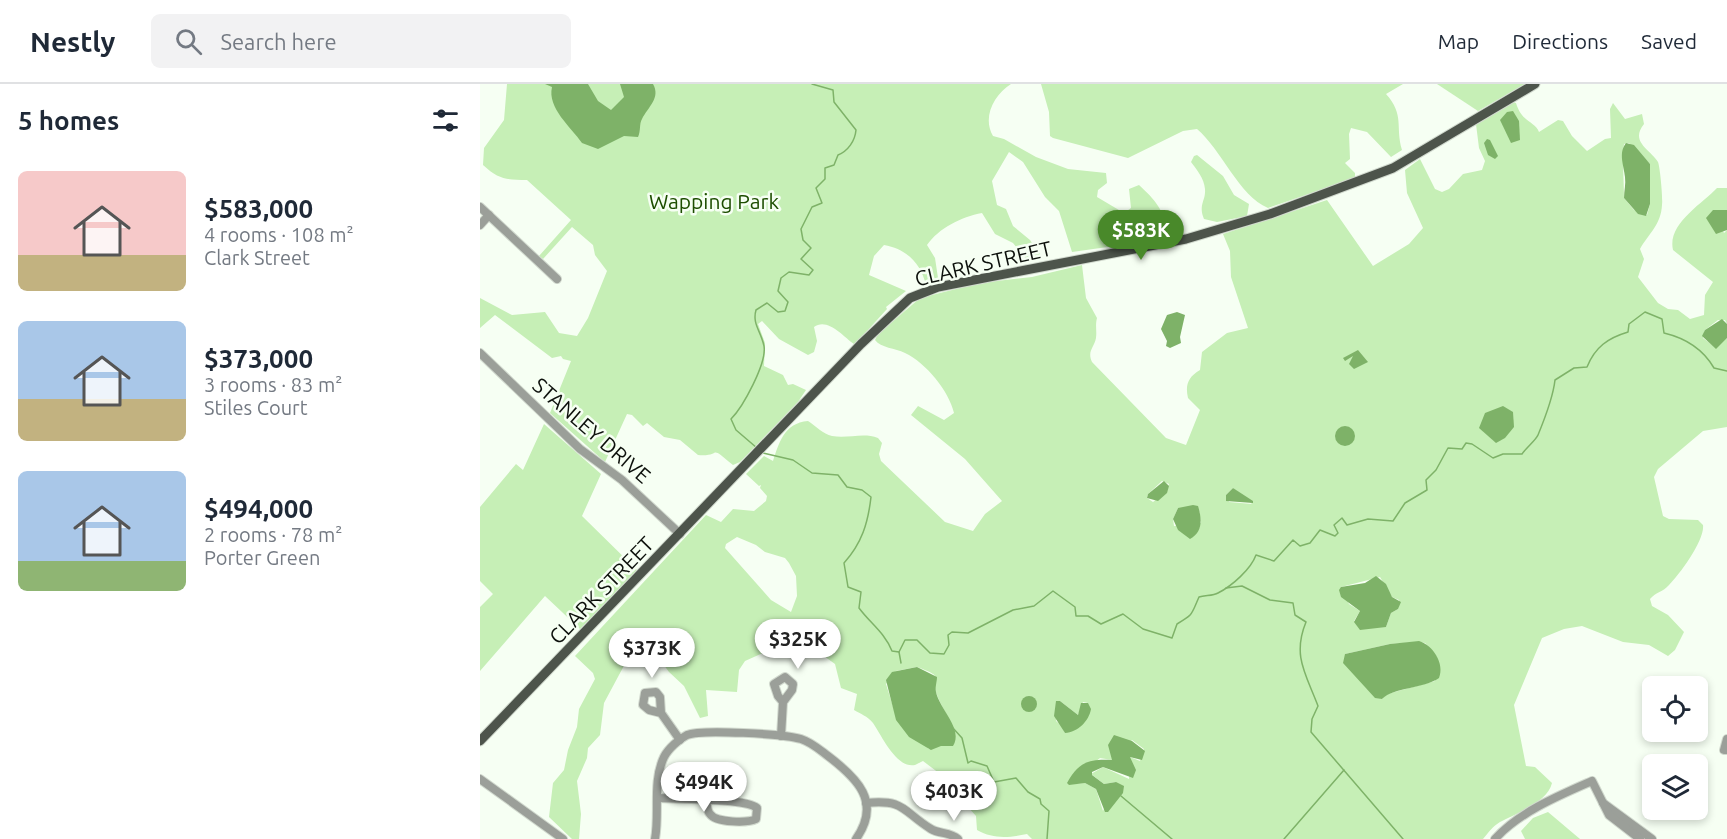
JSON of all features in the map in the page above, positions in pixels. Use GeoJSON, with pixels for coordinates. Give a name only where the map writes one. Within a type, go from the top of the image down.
{"type":"FeatureCollection","features":[{"type":"Feature","properties":{"kind":"main road","name":"CLARK STREET"},"geometry":{"type":"LineString","coordinates":[[480,741],[896,308],[916,295],[938,287],[1186,239],[1270,214],[1393,168],[1535,84]]}},
{"type":"Feature","properties":{"kind":"street"},"geometry":{"type":"LineString","coordinates":[[480,207],[557,279]]}},
{"type":"Feature","properties":{"kind":"street"},"geometry":{"type":"LineString","coordinates":[[480,225],[489,215]]}},
{"type":"Feature","properties":{"kind":"street","name":"STANLEY DRIVE"},"geometry":{"type":"LineString","coordinates":[[480,353],[580,449],[622,480],[680,534]]}},
{"type":"Feature","properties":{"kind":"street"},"geometry":{"type":"LineString","coordinates":[[781,736],[783,702]]}},
{"type":"Feature","properties":{"kind":"street"},"geometry":{"type":"LineString","coordinates":[[661,713],[680,740]]}},
{"type":"Feature","properties":{"kind":"street"},"geometry":{"type":"LineString","coordinates":[[655,839],[664,757],[688,735],[704,732],[781,736],[801,739],[812,744],[849,772],[859,783],[866,803],[862,830],[856,839]]}},
{"type":"Feature","properties":{"kind":"street"},"geometry":{"type":"LineString","coordinates":[[1726,750],[1727,740]]}},
{"type":"Feature","properties":{"kind":"street"},"geometry":{"type":"LineString","coordinates":[[480,779],[563,839]]}},
{"type":"Feature","properties":{"kind":"street"},"geometry":{"type":"LineString","coordinates":[[1495,839],[1507,828],[1559,796],[1592,781],[1609,814],[1640,839]]}},
{"type":"Feature","properties":{"kind":"street"},"geometry":{"type":"LineString","coordinates":[[658,798],[752,803],[758,813],[756,819],[750,822],[715,819],[709,814],[706,801]]}},
{"type":"Feature","properties":{"kind":"street"},"geometry":{"type":"LineString","coordinates":[[866,803],[891,801],[935,835],[948,833],[958,839]]}},
{"type":"Feature","properties":{"kind":"street"},"geometry":{"type":"LineString","coordinates":[[1604,803],[1652,839]]}},
{"type":"Feature","properties":{"kind":"green space","name":"Wapping Park"},"geometry":{"type":"Polygon","coordinates":[[[507,84],[1011,84],[999,94],[989,114],[993,136],[1004,139],[1036,157],[1068,169],[1106,173],[1107,183],[1098,190],[1097,197],[1124,213],[1131,208],[1129,189],[1139,185],[1158,206],[1164,218],[1167,234],[1157,240],[1072,252],[1059,211],[1045,197],[1023,162],[1009,152],[992,181],[997,205],[1006,209],[1013,226],[1030,240],[1041,255],[1039,258],[1026,259],[1013,243],[995,234],[982,213],[951,224],[927,245],[935,258],[938,278],[941,280],[926,285],[921,270],[912,259],[900,250],[884,245],[874,256],[869,275],[906,291],[886,307],[887,309],[854,344],[835,329],[824,324],[819,325],[814,327],[817,341],[814,352],[808,355],[779,339],[762,321],[758,324],[765,343],[764,366],[783,375],[788,385],[793,384],[806,390],[798,402],[740,462],[733,465],[715,452],[698,455],[680,440],[664,437],[647,423],[643,426],[632,415],[627,414],[605,462],[550,413],[571,361],[561,356],[552,358],[495,315],[480,328],[480,298],[512,315],[545,312],[559,333],[577,336],[588,318],[607,271],[595,255],[593,245],[572,227],[543,259],[539,256],[571,220],[527,180],[504,178],[494,174],[483,165],[484,148],[504,120],[507,84]]]}},
{"type":"Feature","properties":{"kind":"green space"},"geometry":{"type":"Polygon","coordinates":[[[1041,84],[1403,84],[1386,94],[1398,115],[1402,150],[1391,157],[1367,132],[1351,128],[1349,134],[1350,159],[1345,163],[1355,173],[1355,178],[1268,208],[1258,202],[1239,183],[1197,129],[1183,131],[1128,158],[1053,138],[1050,136],[1049,112],[1041,84]]]}},
{"type":"Feature","properties":{"kind":"green space"},"geometry":{"type":"Polygon","coordinates":[[[1437,84],[1525,84],[1478,111],[1437,84]]]}},
{"type":"Feature","properties":{"kind":"green space"},"geometry":{"type":"Polygon","coordinates":[[[1512,102],[1516,103],[1525,118],[1539,132],[1558,120],[1563,121],[1572,136],[1587,151],[1605,139],[1611,138],[1610,109],[1613,103],[1625,119],[1642,114],[1644,124],[1639,136],[1642,144],[1658,162],[1662,201],[1657,223],[1640,249],[1644,259],[1638,277],[1658,303],[1668,309],[1678,310],[1690,319],[1704,315],[1705,295],[1713,282],[1673,250],[1675,232],[1687,215],[1717,188],[1727,188],[1727,210],[1713,210],[1724,233],[1727,230],[1727,324],[1725,320],[1718,320],[1705,330],[1703,338],[1716,348],[1727,338],[1727,427],[1703,431],[1658,469],[1654,477],[1663,516],[1669,519],[1698,520],[1703,525],[1696,548],[1685,565],[1667,587],[1650,599],[1652,606],[1668,615],[1684,632],[1675,650],[1668,656],[1649,645],[1623,642],[1582,626],[1564,629],[1542,638],[1514,705],[1526,766],[1535,767],[1552,783],[1538,802],[1497,824],[1483,839],[1032,839],[1027,834],[995,836],[977,830],[976,816],[960,798],[952,783],[923,761],[915,765],[908,765],[895,756],[873,723],[854,710],[857,694],[841,688],[835,664],[810,646],[790,641],[745,661],[739,670],[737,692],[706,690],[708,716],[700,718],[684,686],[669,672],[647,642],[634,645],[628,650],[627,660],[604,703],[600,735],[588,748],[587,758],[577,781],[581,814],[579,839],[572,839],[549,817],[553,783],[564,770],[568,750],[577,727],[579,709],[595,679],[593,673],[575,656],[706,515],[721,522],[733,509],[754,511],[766,501],[767,496],[760,488],[761,485],[759,486],[746,474],[764,456],[773,461],[784,435],[793,426],[808,421],[832,436],[878,438],[882,443],[879,454],[881,461],[945,522],[973,531],[985,514],[1002,501],[965,459],[911,415],[918,406],[944,420],[954,413],[936,378],[913,358],[901,351],[881,345],[875,340],[878,334],[920,298],[980,283],[1032,277],[1082,265],[1086,298],[1097,318],[1096,338],[1091,352],[1092,362],[1166,438],[1186,445],[1200,410],[1188,398],[1187,385],[1200,370],[1202,352],[1227,333],[1248,328],[1231,277],[1230,251],[1223,234],[1327,200],[1373,266],[1409,244],[1423,228],[1407,193],[1405,170],[1420,159],[1435,189],[1442,192],[1449,189],[1463,174],[1482,170],[1485,161],[1479,148],[1476,124],[1512,102]],[[1629,143],[1624,144],[1624,198],[1634,210],[1647,215],[1650,204],[1650,164],[1629,143]],[[1162,481],[1148,494],[1147,498],[1153,502],[1167,491],[1169,484],[1162,481]],[[1233,488],[1226,495],[1229,502],[1252,504],[1233,488]],[[1178,508],[1173,519],[1174,526],[1201,523],[1199,510],[1178,508]],[[737,537],[726,544],[725,548],[771,600],[791,612],[797,596],[796,576],[785,558],[765,552],[756,545],[737,537]],[[1380,577],[1341,587],[1349,604],[1360,611],[1354,621],[1386,627],[1391,613],[1398,609],[1399,600],[1392,597],[1380,577]],[[1425,643],[1390,644],[1345,654],[1364,686],[1382,699],[1387,694],[1435,681],[1437,657],[1425,643]],[[917,667],[896,671],[886,684],[895,713],[929,749],[950,722],[935,689],[935,676],[917,667]],[[1060,701],[1056,721],[1065,733],[1088,703],[1083,702],[1078,715],[1060,701]],[[1132,740],[1112,760],[1100,758],[1068,784],[1085,783],[1096,789],[1103,811],[1116,782],[1104,784],[1091,774],[1103,767],[1129,779],[1130,757],[1140,761],[1144,749],[1132,740]]]}},
{"type":"Feature","properties":{"kind":"green space"},"geometry":{"type":"Polygon","coordinates":[[[1197,155],[1223,176],[1234,195],[1249,204],[1247,216],[1217,222],[1204,219],[1202,206],[1204,185],[1200,174],[1191,162],[1197,155]]]}},
{"type":"Feature","properties":{"kind":"green space"},"geometry":{"type":"Polygon","coordinates":[[[544,424],[601,474],[582,516],[637,570],[580,629],[545,596],[480,671],[480,607],[493,594],[480,581],[480,507],[516,464],[523,470],[544,424]]]}},
{"type":"Feature","properties":{"kind":"green space"},"geometry":{"type":"Polygon","coordinates":[[[1548,812],[1580,839],[1525,839],[1521,831],[1533,818],[1548,812]]]}},
{"type":"Feature","properties":{"kind":"shaded area"},"geometry":{"type":"Polygon","coordinates":[[[545,84],[588,84],[598,101],[611,110],[624,97],[620,84],[653,84],[656,94],[641,121],[638,137],[624,136],[598,149],[582,143],[556,110],[551,95],[552,87],[545,84]]]}},
{"type":"Feature","properties":{"kind":"shaded area"},"geometry":{"type":"Polygon","coordinates":[[[1513,111],[1519,121],[1520,140],[1511,143],[1500,120],[1507,112],[1513,111]]]}},
{"type":"Feature","properties":{"kind":"shaded area"},"geometry":{"type":"Polygon","coordinates":[[[1487,139],[1490,140],[1498,156],[1495,159],[1488,155],[1484,143],[1487,139]]]}},
{"type":"Feature","properties":{"kind":"shaded area"},"geometry":{"type":"Polygon","coordinates":[[[1626,143],[1634,145],[1650,164],[1650,204],[1646,216],[1638,214],[1624,198],[1625,180],[1622,155],[1626,143]]]}},
{"type":"Feature","properties":{"kind":"shaded area"},"geometry":{"type":"Polygon","coordinates":[[[1713,210],[1727,210],[1727,230],[1716,234],[1706,218],[1713,210]]]}},
{"type":"Feature","properties":{"kind":"shaded area"},"geometry":{"type":"Polygon","coordinates":[[[1177,312],[1185,315],[1180,337],[1181,343],[1170,348],[1166,346],[1167,341],[1161,329],[1167,315],[1177,312]]]}},
{"type":"Feature","properties":{"kind":"shaded area"},"geometry":{"type":"Polygon","coordinates":[[[1722,319],[1727,324],[1727,338],[1716,349],[1702,336],[1705,330],[1722,319]]]}},
{"type":"Feature","properties":{"kind":"shaded area"},"geometry":{"type":"Polygon","coordinates":[[[1358,350],[1368,362],[1354,369],[1349,364],[1353,356],[1345,361],[1343,358],[1358,350]]]}},
{"type":"Feature","properties":{"kind":"shaded area"},"geometry":{"type":"Polygon","coordinates":[[[1503,406],[1513,412],[1514,427],[1505,438],[1496,443],[1479,428],[1485,413],[1503,406]]]}},
{"type":"Feature","properties":{"kind":"shaded area"},"geometry":{"type":"Polygon","coordinates":[[[1345,426],[1352,429],[1355,436],[1352,443],[1345,446],[1338,443],[1335,436],[1338,429],[1345,426]]]}},
{"type":"Feature","properties":{"kind":"shaded area"},"geometry":{"type":"Polygon","coordinates":[[[1164,481],[1169,486],[1167,493],[1158,501],[1147,498],[1148,494],[1164,481]]]}},
{"type":"Feature","properties":{"kind":"shaded area"},"geometry":{"type":"Polygon","coordinates":[[[1233,488],[1253,503],[1226,501],[1226,495],[1233,488]]]}},
{"type":"Feature","properties":{"kind":"shaded area"},"geometry":{"type":"Polygon","coordinates":[[[1198,506],[1200,525],[1197,533],[1190,539],[1178,530],[1173,519],[1178,508],[1198,506]]]}},
{"type":"Feature","properties":{"kind":"shaded area"},"geometry":{"type":"Polygon","coordinates":[[[1376,576],[1386,584],[1392,597],[1401,602],[1398,609],[1391,613],[1386,627],[1360,630],[1354,622],[1360,611],[1341,597],[1339,590],[1341,587],[1365,583],[1376,576]]]}},
{"type":"Feature","properties":{"kind":"shaded area"},"geometry":{"type":"Polygon","coordinates":[[[1419,641],[1429,646],[1439,661],[1439,678],[1394,692],[1382,699],[1375,698],[1343,663],[1345,654],[1390,644],[1419,641]]]}},
{"type":"Feature","properties":{"kind":"shaded area"},"geometry":{"type":"Polygon","coordinates":[[[917,667],[937,677],[938,698],[955,733],[956,740],[953,746],[941,746],[931,750],[909,737],[896,720],[886,680],[892,672],[917,667]]]}},
{"type":"Feature","properties":{"kind":"shaded area"},"geometry":{"type":"Polygon","coordinates":[[[1029,696],[1037,704],[1029,712],[1021,704],[1029,696]]]}},
{"type":"Feature","properties":{"kind":"shaded area"},"geometry":{"type":"Polygon","coordinates":[[[1056,701],[1060,701],[1078,715],[1081,703],[1088,703],[1090,713],[1078,728],[1065,733],[1054,716],[1056,701]]]}},
{"type":"Feature","properties":{"kind":"shaded area"},"geometry":{"type":"Polygon","coordinates":[[[1114,735],[1132,741],[1145,751],[1142,760],[1130,757],[1136,770],[1133,778],[1103,767],[1092,772],[1092,775],[1104,784],[1116,782],[1124,786],[1123,793],[1108,812],[1105,812],[1096,789],[1085,783],[1069,785],[1067,783],[1076,770],[1086,763],[1112,760],[1108,745],[1114,735]]]}},
{"type":"Feature","properties":{"kind":"waterway"},"geometry":{"type":"LineString","coordinates":[[757,448],[736,430],[731,419],[748,395],[762,363],[764,346],[756,324],[756,310],[767,303],[778,312],[785,311],[788,302],[778,291],[781,278],[789,272],[809,275],[813,270],[801,259],[811,248],[803,240],[801,229],[812,207],[822,203],[816,188],[825,179],[825,168],[834,165],[838,155],[850,145],[856,130],[834,102],[833,90],[812,84]]}},
{"type":"Feature","properties":{"kind":"waterway"},"geometry":{"type":"LineString","coordinates":[[763,453],[793,460],[812,473],[838,475],[847,487],[862,490],[871,497],[863,532],[844,563],[848,587],[861,592],[859,608],[881,633],[892,651],[899,652],[905,640],[917,640],[930,653],[944,654],[949,645],[948,635],[952,632],[968,633],[1013,610],[1034,606],[1053,591],[1075,607],[1076,616],[1088,616],[1101,624],[1123,614],[1143,629],[1172,638],[1177,624],[1191,614],[1199,597],[1216,594],[1229,586],[1240,577],[1256,555],[1274,561],[1293,540],[1300,546],[1310,543],[1320,530],[1335,536],[1338,533],[1334,525],[1342,518],[1347,525],[1368,519],[1393,521],[1405,503],[1427,490],[1426,480],[1436,470],[1448,448],[1462,449],[1466,443],[1472,444],[1493,458],[1503,454],[1522,454],[1538,435],[1551,401],[1555,380],[1574,368],[1587,367],[1598,349],[1608,340],[1628,332],[1629,324],[1645,312],[1662,319],[1664,333],[1686,341],[1699,350],[1714,368],[1727,371]]}},
{"type":"Feature","properties":{"kind":"waterway"},"geometry":{"type":"LineString","coordinates":[[1226,588],[1242,586],[1270,600],[1293,603],[1295,615],[1306,622],[1300,655],[1318,706],[1312,719],[1311,732],[1403,839]]}},
{"type":"Feature","properties":{"kind":"waterway"},"geometry":{"type":"LineString","coordinates":[[899,652],[901,663]]}},
{"type":"Feature","properties":{"kind":"waterway"},"geometry":{"type":"LineString","coordinates":[[952,727],[962,738],[968,763],[971,761],[987,766],[994,782],[1016,778],[1028,792],[1040,799],[1041,804],[1049,811],[1047,839]]}},
{"type":"Feature","properties":{"kind":"waterway"},"geometry":{"type":"LineString","coordinates":[[1284,839],[1344,770]]}},
{"type":"Feature","properties":{"kind":"waterway"},"geometry":{"type":"LineString","coordinates":[[1121,796],[1172,839]]}}]}
